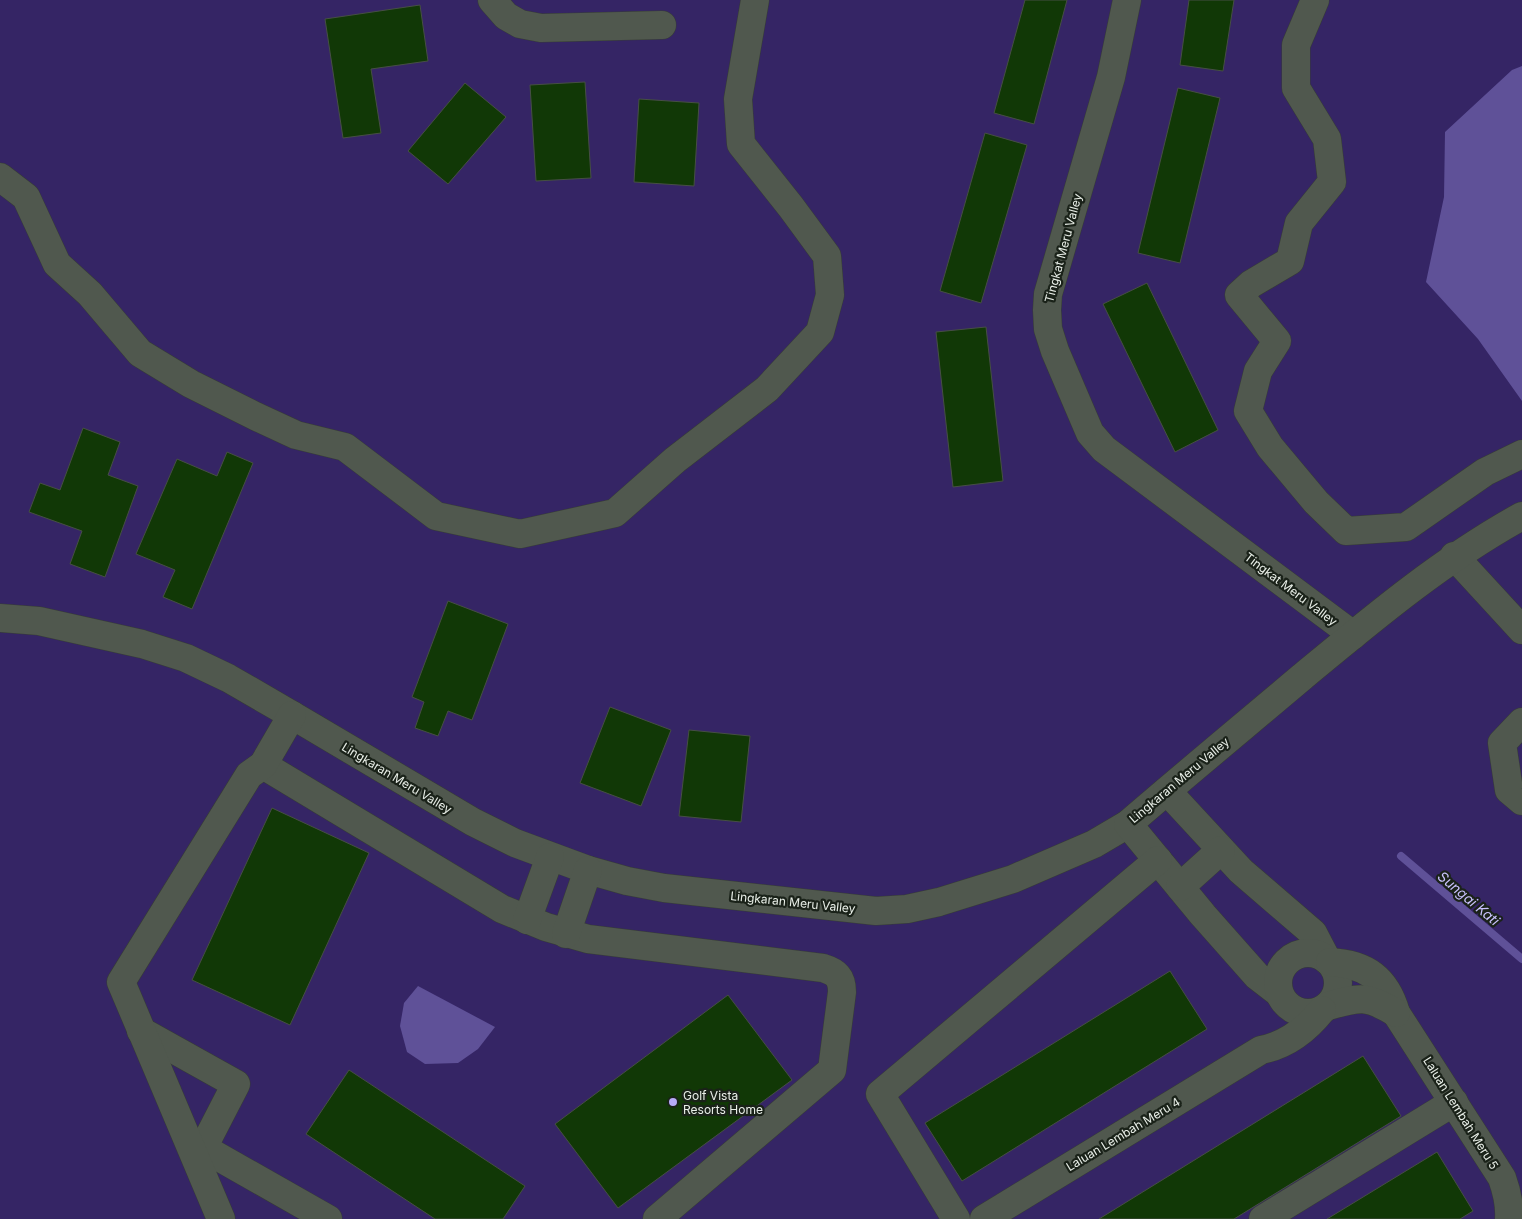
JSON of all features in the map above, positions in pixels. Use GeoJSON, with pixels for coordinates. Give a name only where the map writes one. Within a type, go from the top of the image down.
{"type":"FeatureCollection","features":[{"type":"Feature","properties":{"kind":"street"},"geometry":{"type":"LineString","coordinates":[[492,0],[506,16],[520,24],[541,28],[662,25]]}},
{"type":"Feature","properties":{"kind":"street"},"geometry":{"type":"LineString","coordinates":[[0,177],[26,197],[57,264],[90,294],[140,353],[191,384],[296,435],[345,447],[436,516],[520,534],[615,513],[675,460],[767,389],[820,332],[830,295],[827,256],[741,144],[738,99],[755,0]]}},
{"type":"Feature","properties":{"kind":"street","name":"Tingkat Meru Valley"},"geometry":{"type":"LineString","coordinates":[[1126,0],[1111,77],[1048,294],[1048,329],[1055,351],[1090,432],[1104,449],[1353,634]]}},
{"type":"Feature","properties":{"kind":"street"},"geometry":{"type":"LineString","coordinates":[[1315,0],[1296,45],[1296,88],[1327,139],[1332,182],[1299,223],[1290,261],[1251,284],[1239,295],[1277,341],[1258,371],[1248,411],[1270,447],[1316,502],[1346,531],[1406,527],[1486,472],[1522,454]]}},
{"type":"Feature","properties":{"kind":"street","name":"Lingkaran Meru Valley"},"geometry":{"type":"LineString","coordinates":[[0,618],[39,621],[142,644],[186,658],[228,678],[473,822],[515,843],[588,870],[664,888],[876,911],[907,909],[939,902],[1013,879],[1094,844],[1128,824],[1353,634],[1454,556],[1522,516]]}},
{"type":"Feature","properties":{"kind":"street"},"geometry":{"type":"LineString","coordinates":[[1454,556],[1522,630]]}},
{"type":"Feature","properties":{"kind":"street"},"geometry":{"type":"LineString","coordinates":[[221,1219],[198,1150],[141,1031],[122,982],[249,775],[263,765],[292,715]]}},
{"type":"Feature","properties":{"kind":"street"},"geometry":{"type":"LineString","coordinates":[[1515,796],[1502,743],[1522,722]]}},
{"type":"Feature","properties":{"kind":"street"},"geometry":{"type":"LineString","coordinates":[[263,765],[502,909],[527,920],[566,934],[588,939],[823,968],[832,970],[839,976],[842,984],[832,1070],[657,1219]]}},
{"type":"Feature","properties":{"kind":"street"},"geometry":{"type":"LineString","coordinates":[[1128,824],[1257,976],[1280,996],[1287,1006],[1304,1013],[1314,1013],[1325,1008],[1334,1000],[1338,984],[1335,969],[1328,961],[1313,933],[1241,871],[1167,791]]}},
{"type":"Feature","properties":{"kind":"street"},"geometry":{"type":"LineString","coordinates":[[1180,887],[1221,850]]}},
{"type":"Feature","properties":{"kind":"street"},"geometry":{"type":"LineString","coordinates":[[527,920],[550,857]]}},
{"type":"Feature","properties":{"kind":"street"},"geometry":{"type":"LineString","coordinates":[[956,1219],[880,1094],[1158,860]]}},
{"type":"Feature","properties":{"kind":"street"},"geometry":{"type":"LineString","coordinates":[[566,934],[588,870]]}},
{"type":"Feature","properties":{"kind":"street"},"geometry":{"type":"LineString","coordinates":[[1262,1050],[1274,1026],[1280,996],[1277,984],[1283,966],[1290,959],[1300,954],[1309,953],[1319,955],[1328,961]]}},
{"type":"Feature","properties":{"kind":"street","name":"Laluan Lembah Meru 5"},"geometry":{"type":"LineString","coordinates":[[1328,961],[1348,963],[1361,968],[1374,976],[1383,985],[1392,1000],[1396,1013],[1502,1178],[1510,1207],[1509,1219]]}},
{"type":"Feature","properties":{"kind":"street","name":"Laluan Lembah Meru 5"},"geometry":{"type":"LineString","coordinates":[[1325,1008],[1362,998],[1374,1001],[1396,1013]]}},
{"type":"Feature","properties":{"kind":"street","name":"Laluan Lembah Meru 4"},"geometry":{"type":"LineString","coordinates":[[984,1219],[1262,1050],[1276,1047],[1305,1029],[1325,1008]]}},
{"type":"Feature","properties":{"kind":"street"},"geometry":{"type":"LineString","coordinates":[[141,1031],[236,1084],[198,1150]]}},
{"type":"Feature","properties":{"kind":"street"},"geometry":{"type":"LineString","coordinates":[[1262,1219],[1454,1102]]}},
{"type":"Feature","properties":{"kind":"street"},"geometry":{"type":"LineString","coordinates":[[198,1150],[328,1219]]}},
{"type":"Feature","properties":{"kind":"shaded area"},"geometry":{"type":"Polygon","coordinates":[[[0,0],[1522,0],[1522,1219],[0,1219],[0,0]]]}},
{"type":"Feature","properties":{"kind":"shaded area"},"geometry":{"type":"Polygon","coordinates":[[[1522,66],[1522,401],[1478,339],[1426,282],[1444,197],[1445,132],[1512,70],[1522,66]]]}},
{"type":"Feature","properties":{"kind":"shaded area"},"geometry":{"type":"Polygon","coordinates":[[[418,986],[495,1027],[478,1049],[458,1063],[425,1064],[407,1052],[400,1026],[404,1003],[418,986]]]}},
{"type":"Feature","properties":{"kind":"building"},"geometry":{"type":"Polygon","coordinates":[[[1025,0],[1067,0],[1034,124],[994,113],[1025,0]]]}},
{"type":"Feature","properties":{"kind":"building"},"geometry":{"type":"Polygon","coordinates":[[[1189,0],[1234,0],[1223,71],[1180,65],[1189,0]]]}},
{"type":"Feature","properties":{"kind":"building"},"geometry":{"type":"Polygon","coordinates":[[[420,5],[428,61],[371,69],[381,133],[343,138],[325,19],[420,5]]]}},
{"type":"Feature","properties":{"kind":"building"},"geometry":{"type":"Polygon","coordinates":[[[585,82],[591,178],[536,181],[530,85],[585,82]]]}},
{"type":"Feature","properties":{"kind":"building"},"geometry":{"type":"Polygon","coordinates":[[[465,83],[506,117],[448,184],[408,151],[465,83]]]}},
{"type":"Feature","properties":{"kind":"building"},"geometry":{"type":"Polygon","coordinates":[[[1178,88],[1220,98],[1180,263],[1138,253],[1178,88]]]}},
{"type":"Feature","properties":{"kind":"building"},"geometry":{"type":"Polygon","coordinates":[[[639,99],[699,103],[694,186],[634,182],[639,99]]]}},
{"type":"Feature","properties":{"kind":"building"},"geometry":{"type":"Polygon","coordinates":[[[985,133],[1027,145],[981,303],[940,291],[985,133]]]}},
{"type":"Feature","properties":{"kind":"building"},"geometry":{"type":"Polygon","coordinates":[[[1147,283],[1218,430],[1175,452],[1103,304],[1147,283]]]}},
{"type":"Feature","properties":{"kind":"building"},"geometry":{"type":"Polygon","coordinates":[[[986,327],[1003,481],[953,487],[936,332],[986,327]]]}},
{"type":"Feature","properties":{"kind":"building"},"geometry":{"type":"Polygon","coordinates":[[[83,428],[120,442],[108,475],[138,486],[105,577],[70,564],[82,531],[29,512],[40,483],[60,490],[83,428]]]}},
{"type":"Feature","properties":{"kind":"building"},"geometry":{"type":"Polygon","coordinates":[[[227,452],[253,463],[192,609],[163,597],[175,570],[136,554],[177,459],[217,476],[227,452]]]}},
{"type":"Feature","properties":{"kind":"building"},"geometry":{"type":"Polygon","coordinates":[[[448,601],[508,624],[472,720],[448,711],[438,736],[415,728],[424,702],[412,697],[448,601]]]}},
{"type":"Feature","properties":{"kind":"building"},"geometry":{"type":"Polygon","coordinates":[[[610,707],[671,730],[641,806],[580,783],[610,707]]]}},
{"type":"Feature","properties":{"kind":"building"},"geometry":{"type":"Polygon","coordinates":[[[689,730],[750,736],[741,822],[679,816],[689,730]]]}},
{"type":"Feature","properties":{"kind":"building"},"geometry":{"type":"Polygon","coordinates":[[[272,808],[369,853],[290,1025],[192,980],[272,808]]]}},
{"type":"Feature","properties":{"kind":"building"},"geometry":{"type":"Polygon","coordinates":[[[1170,971],[1207,1029],[962,1181],[925,1123],[1170,971]]]}},
{"type":"Feature","properties":{"kind":"building","name":"Golf Vista Resorts Home"},"geometry":{"type":"Polygon","coordinates":[[[728,995],[792,1080],[618,1208],[555,1124],[728,995]]]}},
{"type":"Feature","properties":{"kind":"building"},"geometry":{"type":"Polygon","coordinates":[[[1363,1056],[1401,1116],[1234,1219],[1099,1219],[1363,1056]]]}},
{"type":"Feature","properties":{"kind":"building"},"geometry":{"type":"Polygon","coordinates":[[[349,1070],[525,1186],[503,1219],[435,1219],[306,1134],[349,1070]]]}},
{"type":"Feature","properties":{"kind":"building"},"geometry":{"type":"Polygon","coordinates":[[[1437,1152],[1473,1211],[1460,1219],[1327,1219],[1437,1152]]]}},
{"type":"Feature","properties":{"kind":"waterway","name":"Sungai Kati"},"geometry":{"type":"LineString","coordinates":[[1401,856],[1522,959]]}},
{"type":"Feature","properties":{"kind":"place","name":"Golf Vista Resorts Home"},"geometry":{"type":"Point","coordinates":[673,1102]}}]}
